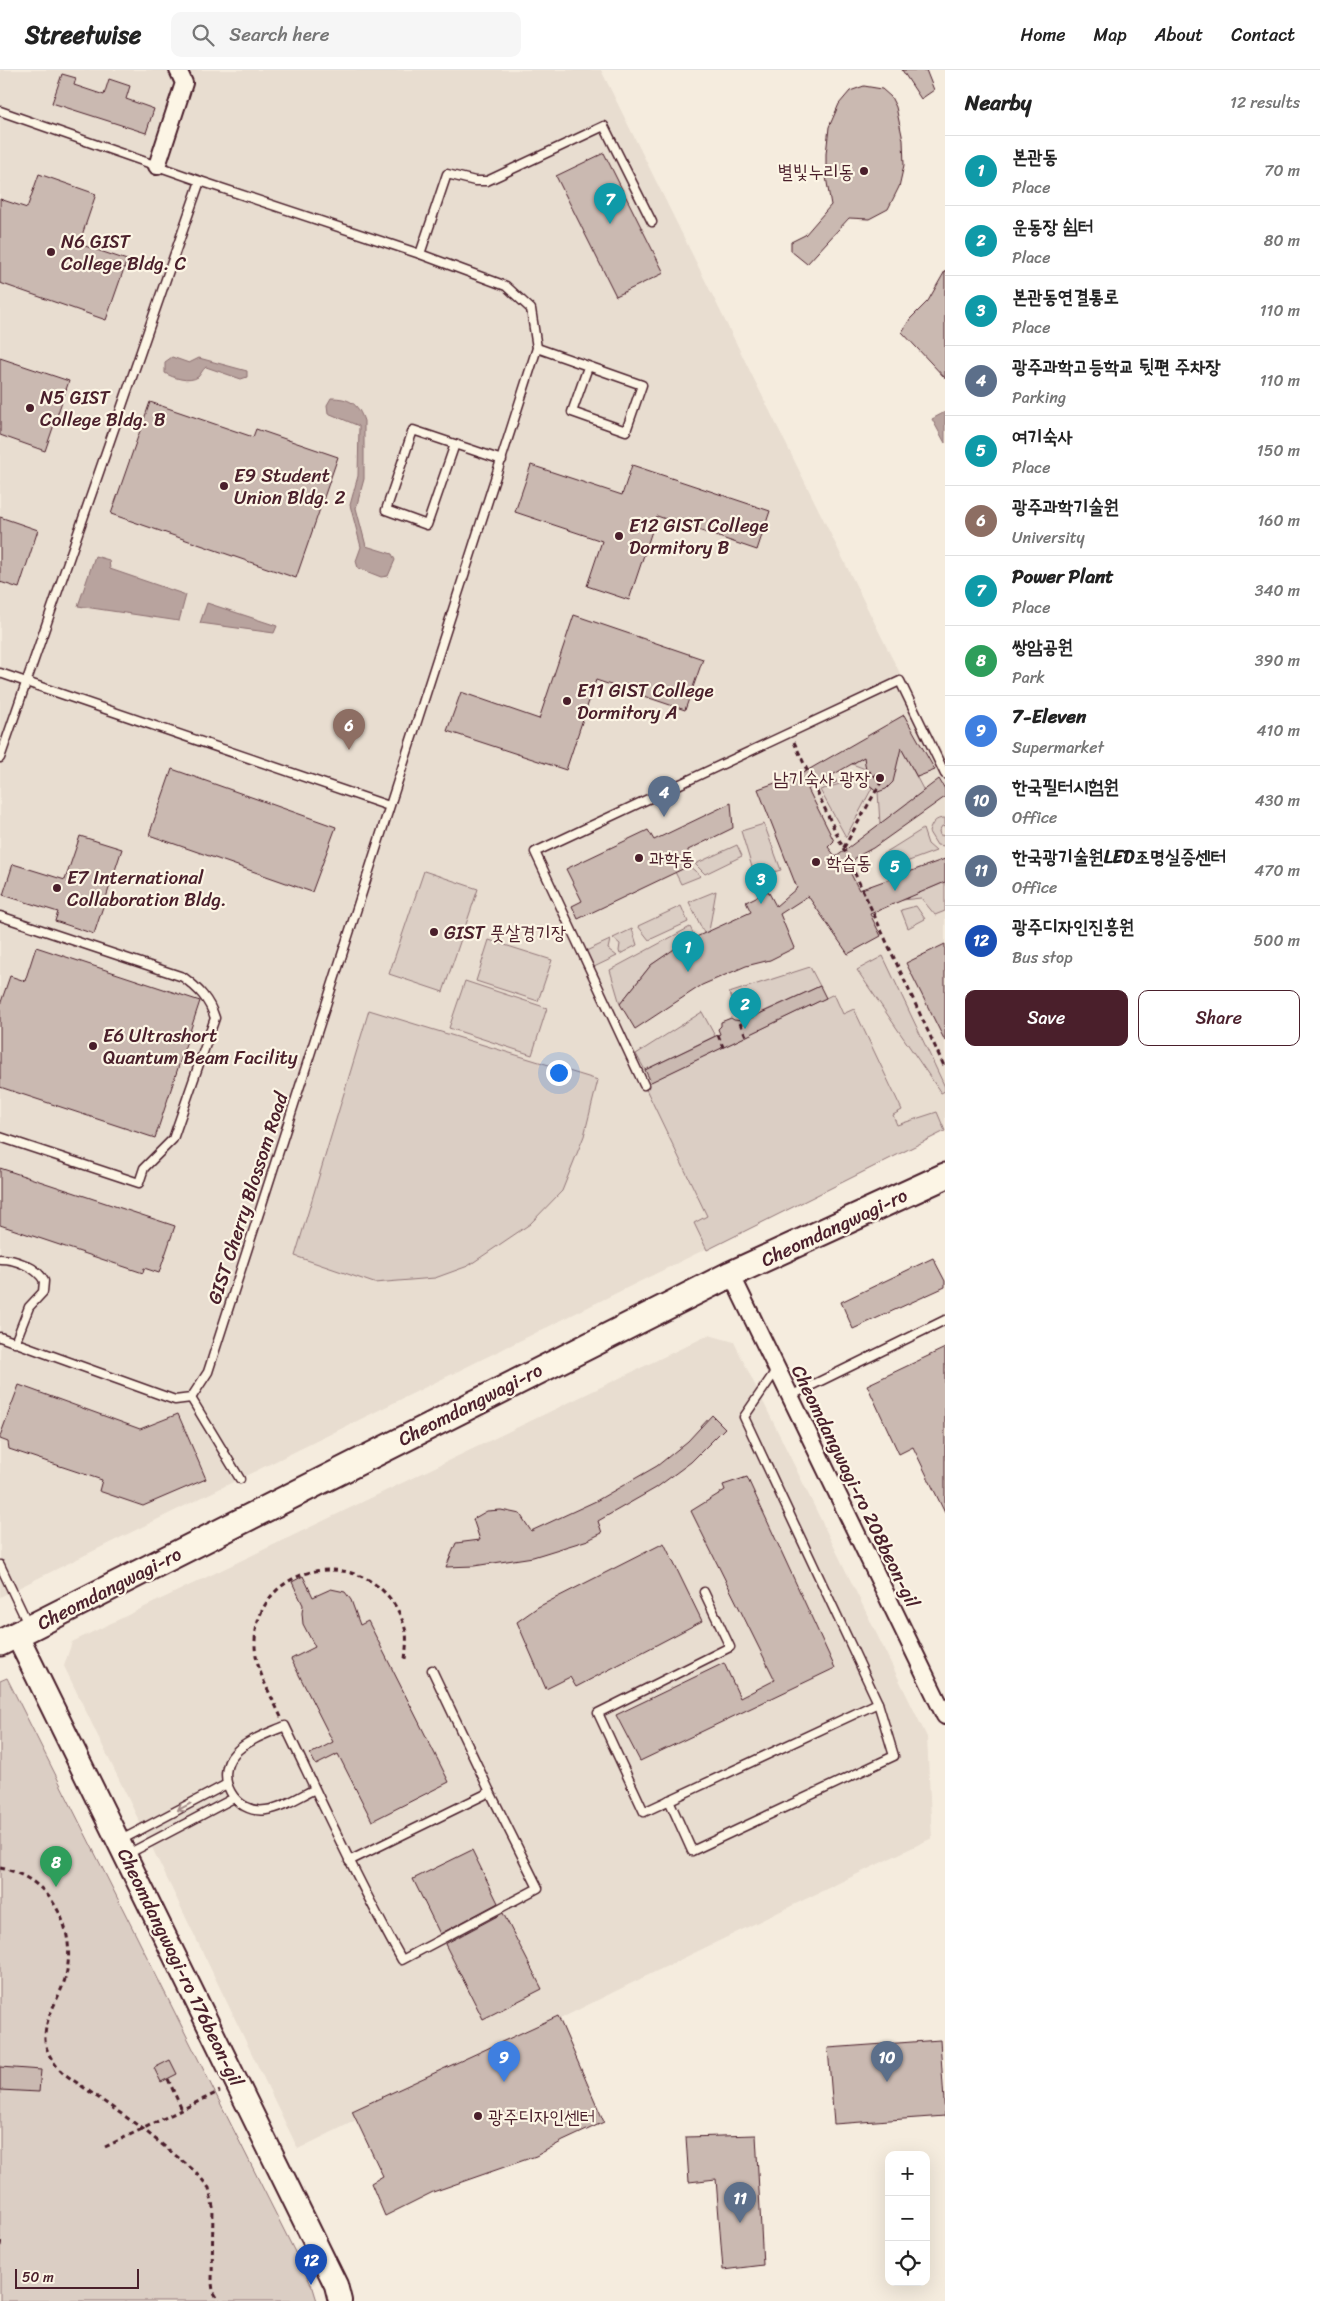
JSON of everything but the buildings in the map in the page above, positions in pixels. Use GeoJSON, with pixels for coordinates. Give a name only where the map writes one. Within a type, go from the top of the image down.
{"type":"FeatureCollection","features":[{"type":"Feature","properties":{"kind":"main road","name":"Cheomdangwagi-ro"},"geometry":{"type":"LineString","coordinates":[[16,1635],[731,1274],[945,1176]]}},
{"type":"Feature","properties":{"kind":"street"},"geometry":{"type":"LineString","coordinates":[[157,166],[184,83],[178,70]]}},
{"type":"Feature","properties":{"kind":"street","name":"Cheomdangwagi-ro 208beon-gil"},"geometry":{"type":"LineString","coordinates":[[731,1274],[945,1716]]}},
{"type":"Feature","properties":{"kind":"street","name":"Cheomdangwagi-ro 176beon-gil"},"geometry":{"type":"LineString","coordinates":[[16,1635],[123,1848],[336,2285],[340,2301]]}},
{"type":"Feature","properties":{"kind":"lane"},"geometry":{"type":"LineString","coordinates":[[0,111],[200,181],[420,254],[506,286],[531,309],[537,348],[642,385],[626,431],[572,412],[588,367]]}},
{"type":"Feature","properties":{"kind":"lane"},"geometry":{"type":"LineString","coordinates":[[420,254],[447,174],[475,181],[487,181],[604,126],[652,222]]}},
{"type":"Feature","properties":{"kind":"lane"},"geometry":{"type":"LineString","coordinates":[[0,758],[200,181]]}},
{"type":"Feature","properties":{"kind":"lane","name":"GIST Cherry Blossom Road"},"geometry":{"type":"LineString","coordinates":[[191,1398],[208,1372],[537,348]]}},
{"type":"Feature","properties":{"kind":"lane"},"geometry":{"type":"LineString","coordinates":[[455,444],[428,525],[386,510],[413,430],[455,444],[502,460]]}},
{"type":"Feature","properties":{"kind":"lane"},"geometry":{"type":"LineString","coordinates":[[0,673],[389,806]]}},
{"type":"Feature","properties":{"kind":"lane"},"geometry":{"type":"LineString","coordinates":[[644,1086],[535,852],[900,681],[945,774]]}},
{"type":"Feature","properties":{"kind":"lane"},"geometry":{"type":"LineString","coordinates":[[0,916],[183,977],[200,989],[211,1004],[215,1018],[174,1139],[144,1168],[139,1183],[0,1137]]}},
{"type":"Feature","properties":{"kind":"lane"},"geometry":{"type":"LineString","coordinates":[[0,1259],[17,1262],[34,1270],[44,1281],[43,1292],[29,1308],[15,1342]]}},
{"type":"Feature","properties":{"kind":"lane"},"geometry":{"type":"LineString","coordinates":[[790,1396],[945,1320]]}},
{"type":"Feature","properties":{"kind":"lane"},"geometry":{"type":"LineString","coordinates":[[0,1337],[175,1400],[191,1398],[240,1479]]}},
{"type":"Feature","properties":{"kind":"lane"},"geometry":{"type":"LineString","coordinates":[[669,1800],[692,1851],[894,1756],[878,1703],[744,1417],[777,1369]]}},
{"type":"Feature","properties":{"kind":"lane"},"geometry":{"type":"LineString","coordinates":[[0,1565],[16,1635]]}},
{"type":"Feature","properties":{"kind":"lane"},"geometry":{"type":"LineString","coordinates":[[704,1592],[730,1647],[598,1713],[644,1812],[878,1703]]}},
{"type":"Feature","properties":{"kind":"lane"},"geometry":{"type":"LineString","coordinates":[[315,1789],[276,1808],[265,1811],[253,1810],[242,1806],[234,1798],[227,1784],[228,1765],[233,1755],[241,1747],[285,1726],[369,1902],[402,1960],[538,1888],[432,1670]]}},
{"type":"Feature","properties":{"kind":"lane"},"geometry":{"type":"LineString","coordinates":[[123,1848],[227,1784]]}},
{"type":"Feature","properties":{"kind":"lane"},"geometry":{"type":"LineString","coordinates":[[349,1860],[490,1792]]}},
{"type":"Feature","properties":{"kind":"lane"},"geometry":{"type":"LineString","coordinates":[[123,1848],[234,1798]]}},
{"type":"Feature","properties":{"kind":"path"},"geometry":{"type":"LineString","coordinates":[[789,732],[945,1068]]}},
{"type":"Feature","properties":{"kind":"path"},"geometry":{"type":"LineString","coordinates":[[814,787],[872,772],[881,782],[843,848]]}},
{"type":"Feature","properties":{"kind":"path"},"geometry":{"type":"LineString","coordinates":[[740,1023],[746,1036]]}},
{"type":"Feature","properties":{"kind":"path"},"geometry":{"type":"LineString","coordinates":[[718,1035],[723,1047]]}},
{"type":"Feature","properties":{"kind":"path"},"geometry":{"type":"LineString","coordinates":[[285,1726],[258,1666],[255,1641],[260,1617],[273,1595],[292,1579],[316,1570],[340,1569],[365,1576],[385,1591],[399,1611],[406,1634],[405,1659]]}},
{"type":"Feature","properties":{"kind":"path"},"geometry":{"type":"LineString","coordinates":[[0,1868],[28,1876],[47,1893],[61,1915],[67,1941],[67,1968],[46,2029],[45,2040],[50,2056],[63,2073],[143,2129],[196,2172],[209,2188],[213,2207],[212,2283],[219,2301]]}},
{"type":"Feature","properties":{"kind":"path"},"geometry":{"type":"LineString","coordinates":[[168,2079],[182,2110]]}},
{"type":"Feature","properties":{"kind":"path"},"geometry":{"type":"LineString","coordinates":[[104,2147],[220,2092]]}},
{"type":"Feature","properties":{"kind":"path"},"geometry":{"type":"LineString","coordinates":[[0,2246],[1,2237]]}},
{"type":"Feature","properties":{"kind":"shaded area"},"geometry":{"type":"Polygon","coordinates":[[[0,70],[601,70],[891,656],[945,758],[945,1131],[0,1597],[0,70]]]}},
{"type":"Feature","properties":{"kind":"shaded area"},"geometry":{"type":"Polygon","coordinates":[[[172,357],[189,363],[199,358],[247,371],[247,377],[241,379],[206,367],[194,379],[186,380],[172,377],[165,373],[165,362],[172,357]]]}},
{"type":"Feature","properties":{"kind":"shaded area"},"geometry":{"type":"Polygon","coordinates":[[[331,398],[343,399],[352,403],[359,410],[364,421],[364,479],[356,508],[366,546],[392,554],[395,560],[388,576],[381,577],[358,568],[356,561],[361,547],[350,505],[358,476],[359,426],[328,413],[327,405],[331,398]]]}},
{"type":"Feature","properties":{"kind":"shaded area"},"geometry":{"type":"Polygon","coordinates":[[[945,412],[945,443],[932,419],[945,412]]]}},
{"type":"Feature","properties":{"kind":"shaded area"},"geometry":{"type":"Polygon","coordinates":[[[95,556],[109,560],[110,569],[186,595],[179,621],[78,606],[95,556]]]}},
{"type":"Feature","properties":{"kind":"shaded area"},"geometry":{"type":"Polygon","coordinates":[[[207,603],[277,626],[274,633],[200,623],[207,603]]]}},
{"type":"Feature","properties":{"kind":"shaded area"},"geometry":{"type":"Polygon","coordinates":[[[896,738],[924,791],[880,824],[878,792],[868,770],[852,764],[896,738]]]}},
{"type":"Feature","properties":{"kind":"shaded area"},"geometry":{"type":"Polygon","coordinates":[[[866,776],[872,788],[846,837],[820,790],[866,776]]]}},
{"type":"Feature","properties":{"kind":"shaded area"},"geometry":{"type":"Polygon","coordinates":[[[945,818],[945,827],[942,826],[939,831],[940,835],[945,836],[945,846],[937,845],[929,832],[934,822],[945,818]]]}},
{"type":"Feature","properties":{"kind":"shaded area"},"geometry":{"type":"Polygon","coordinates":[[[764,824],[781,870],[755,877],[741,831],[764,824]]]}},
{"type":"Feature","properties":{"kind":"shaded area"},"geometry":{"type":"Polygon","coordinates":[[[923,829],[928,844],[936,851],[890,868],[883,854],[923,829]]]}},
{"type":"Feature","properties":{"kind":"shaded area"},"geometry":{"type":"Polygon","coordinates":[[[737,845],[742,856],[705,874],[695,864],[737,845]]]}},
{"type":"Feature","properties":{"kind":"shaded area"},"geometry":{"type":"Polygon","coordinates":[[[689,866],[701,876],[681,884],[675,872],[689,866]]]}},
{"type":"Feature","properties":{"kind":"shaded area","name":"GIST 풋살경기장"},"geometry":{"type":"Polygon","coordinates":[[[424,871],[478,889],[443,992],[389,974],[424,871]]]}},
{"type":"Feature","properties":{"kind":"shaded area"},"geometry":{"type":"Polygon","coordinates":[[[945,882],[945,911],[935,915],[921,898],[902,900],[945,882]]]}},
{"type":"Feature","properties":{"kind":"shaded area"},"geometry":{"type":"Polygon","coordinates":[[[716,891],[709,931],[704,933],[689,902],[716,891]]]}},
{"type":"Feature","properties":{"kind":"shaded area"},"geometry":{"type":"Polygon","coordinates":[[[681,906],[688,922],[649,940],[638,926],[681,906]]]}},
{"type":"Feature","properties":{"kind":"shaded area"},"geometry":{"type":"Polygon","coordinates":[[[916,906],[925,919],[908,928],[901,910],[916,906]]]}},
{"type":"Feature","properties":{"kind":"shaded area"},"geometry":{"type":"Polygon","coordinates":[[[690,927],[695,937],[651,965],[620,1004],[610,970],[690,927]]]}},
{"type":"Feature","properties":{"kind":"shaded area"},"geometry":{"type":"Polygon","coordinates":[[[632,929],[637,945],[620,954],[620,944],[613,938],[632,929]]]}},
{"type":"Feature","properties":{"kind":"shaded area"},"geometry":{"type":"Polygon","coordinates":[[[489,940],[552,960],[538,1001],[476,981],[489,940]]]}},
{"type":"Feature","properties":{"kind":"shaded area"},"geometry":{"type":"Polygon","coordinates":[[[610,940],[608,949],[617,956],[594,967],[586,951],[610,940]]]}},
{"type":"Feature","properties":{"kind":"shaded area"},"geometry":{"type":"Polygon","coordinates":[[[883,956],[945,1087],[945,1091],[941,1093],[857,970],[883,956]]]}},
{"type":"Feature","properties":{"kind":"shaded area"},"geometry":{"type":"Polygon","coordinates":[[[810,967],[820,986],[743,1021],[729,993],[810,967]]]}},
{"type":"Feature","properties":{"kind":"shaded area"},"geometry":{"type":"Polygon","coordinates":[[[465,981],[547,1008],[532,1055],[449,1028],[465,981]]]}},
{"type":"Feature","properties":{"kind":"shaded area"},"geometry":{"type":"Polygon","coordinates":[[[834,994],[843,1014],[854,1009],[902,1110],[893,1115],[897,1125],[937,1112],[945,1131],[707,1250],[694,1223],[707,1216],[644,1085],[834,994]]]}},
{"type":"Feature","properties":{"kind":"shaded area"},"geometry":{"type":"Polygon","coordinates":[[[369,1010],[598,1080],[584,1136],[562,1191],[530,1224],[468,1266],[435,1278],[374,1283],[295,1256],[369,1010]]]}},
{"type":"Feature","properties":{"kind":"shaded area"},"geometry":{"type":"Polygon","coordinates":[[[702,1012],[715,1036],[645,1070],[636,1054],[702,1012]]]}},
{"type":"Feature","properties":{"kind":"shaded area"},"geometry":{"type":"Polygon","coordinates":[[[709,1335],[734,1342],[927,1737],[932,1838],[630,1984],[298,2149],[64,1666],[72,1642],[709,1335]]]}},
{"type":"Feature","properties":{"kind":"shaded area"},"geometry":{"type":"Polygon","coordinates":[[[7,1678],[313,2288],[317,2301],[0,2301],[0,1681],[7,1678]]]}},
{"type":"Feature","properties":{"kind":"place","name":"별빛누리동"},"geometry":{"type":"Point","coordinates":[864,171]}},
{"type":"Feature","properties":{"kind":"place","name":"Power Plant"},"geometry":{"type":"Point","coordinates":[610,224]}},
{"type":"Feature","properties":{"kind":"place","name":"N6 GIST College Bldg. C"},"geometry":{"type":"Point","coordinates":[51,252]}},
{"type":"Feature","properties":{"kind":"place","name":"N5 GIST College Bldg. B"},"geometry":{"type":"Point","coordinates":[30,408]}},
{"type":"Feature","properties":{"kind":"place","name":"E9 Student Union Bldg. 2"},"geometry":{"type":"Point","coordinates":[224,486]}},
{"type":"Feature","properties":{"kind":"place","name":"E12 GIST College Dormitory B"},"geometry":{"type":"Point","coordinates":[619,536]}},
{"type":"Feature","properties":{"kind":"place","name":"E11 GIST College Dormitory A"},"geometry":{"type":"Point","coordinates":[567,701]}},
{"type":"Feature","properties":{"kind":"place","name":"광주과학기술원"},"geometry":{"type":"Point","coordinates":[349,750]}},
{"type":"Feature","properties":{"kind":"place","name":"남기숙사 광장"},"geometry":{"type":"Point","coordinates":[880,778]}},
{"type":"Feature","properties":{"kind":"place","name":"광주과학고등학교 뒷편 주차장"},"geometry":{"type":"Point","coordinates":[664,817]}},
{"type":"Feature","properties":{"kind":"place","name":"과학동"},"geometry":{"type":"Point","coordinates":[639,858]}},
{"type":"Feature","properties":{"kind":"place","name":"학습동"},"geometry":{"type":"Point","coordinates":[816,862]}},
{"type":"Feature","properties":{"kind":"place","name":"E7 International Collaboration Bldg."},"geometry":{"type":"Point","coordinates":[57,888]}},
{"type":"Feature","properties":{"kind":"place","name":"여기숙사"},"geometry":{"type":"Point","coordinates":[895,891]}},
{"type":"Feature","properties":{"kind":"place","name":"본관동연결통로"},"geometry":{"type":"Point","coordinates":[761,904]}},
{"type":"Feature","properties":{"kind":"place","name":"GIST 풋살경기장"},"geometry":{"type":"Point","coordinates":[434,932]}},
{"type":"Feature","properties":{"kind":"place","name":"본관동"},"geometry":{"type":"Point","coordinates":[688,972]}},
{"type":"Feature","properties":{"kind":"place","name":"운동장 쉼터"},"geometry":{"type":"Point","coordinates":[745,1029]}},
{"type":"Feature","properties":{"kind":"place","name":"E6 Ultrashort Quantum Beam Facility"},"geometry":{"type":"Point","coordinates":[93,1046]}},
{"type":"Feature","properties":{"kind":"place","name":"쌍암공원"},"geometry":{"type":"Point","coordinates":[56,1887]}},
{"type":"Feature","properties":{"kind":"place","name":"7-Eleven"},"geometry":{"type":"Point","coordinates":[504,2082]}},
{"type":"Feature","properties":{"kind":"place","name":"한국필터시험원"},"geometry":{"type":"Point","coordinates":[887,2082]}},
{"type":"Feature","properties":{"kind":"place","name":"광주디자인센터"},"geometry":{"type":"Point","coordinates":[478,2116]}},
{"type":"Feature","properties":{"kind":"place","name":"한국광기술원LED조명실증센터"},"geometry":{"type":"Point","coordinates":[740,2223]}},
{"type":"Feature","properties":{"kind":"place","name":"광주디자인진흥원"},"geometry":{"type":"Point","coordinates":[311,2285]}}]}
